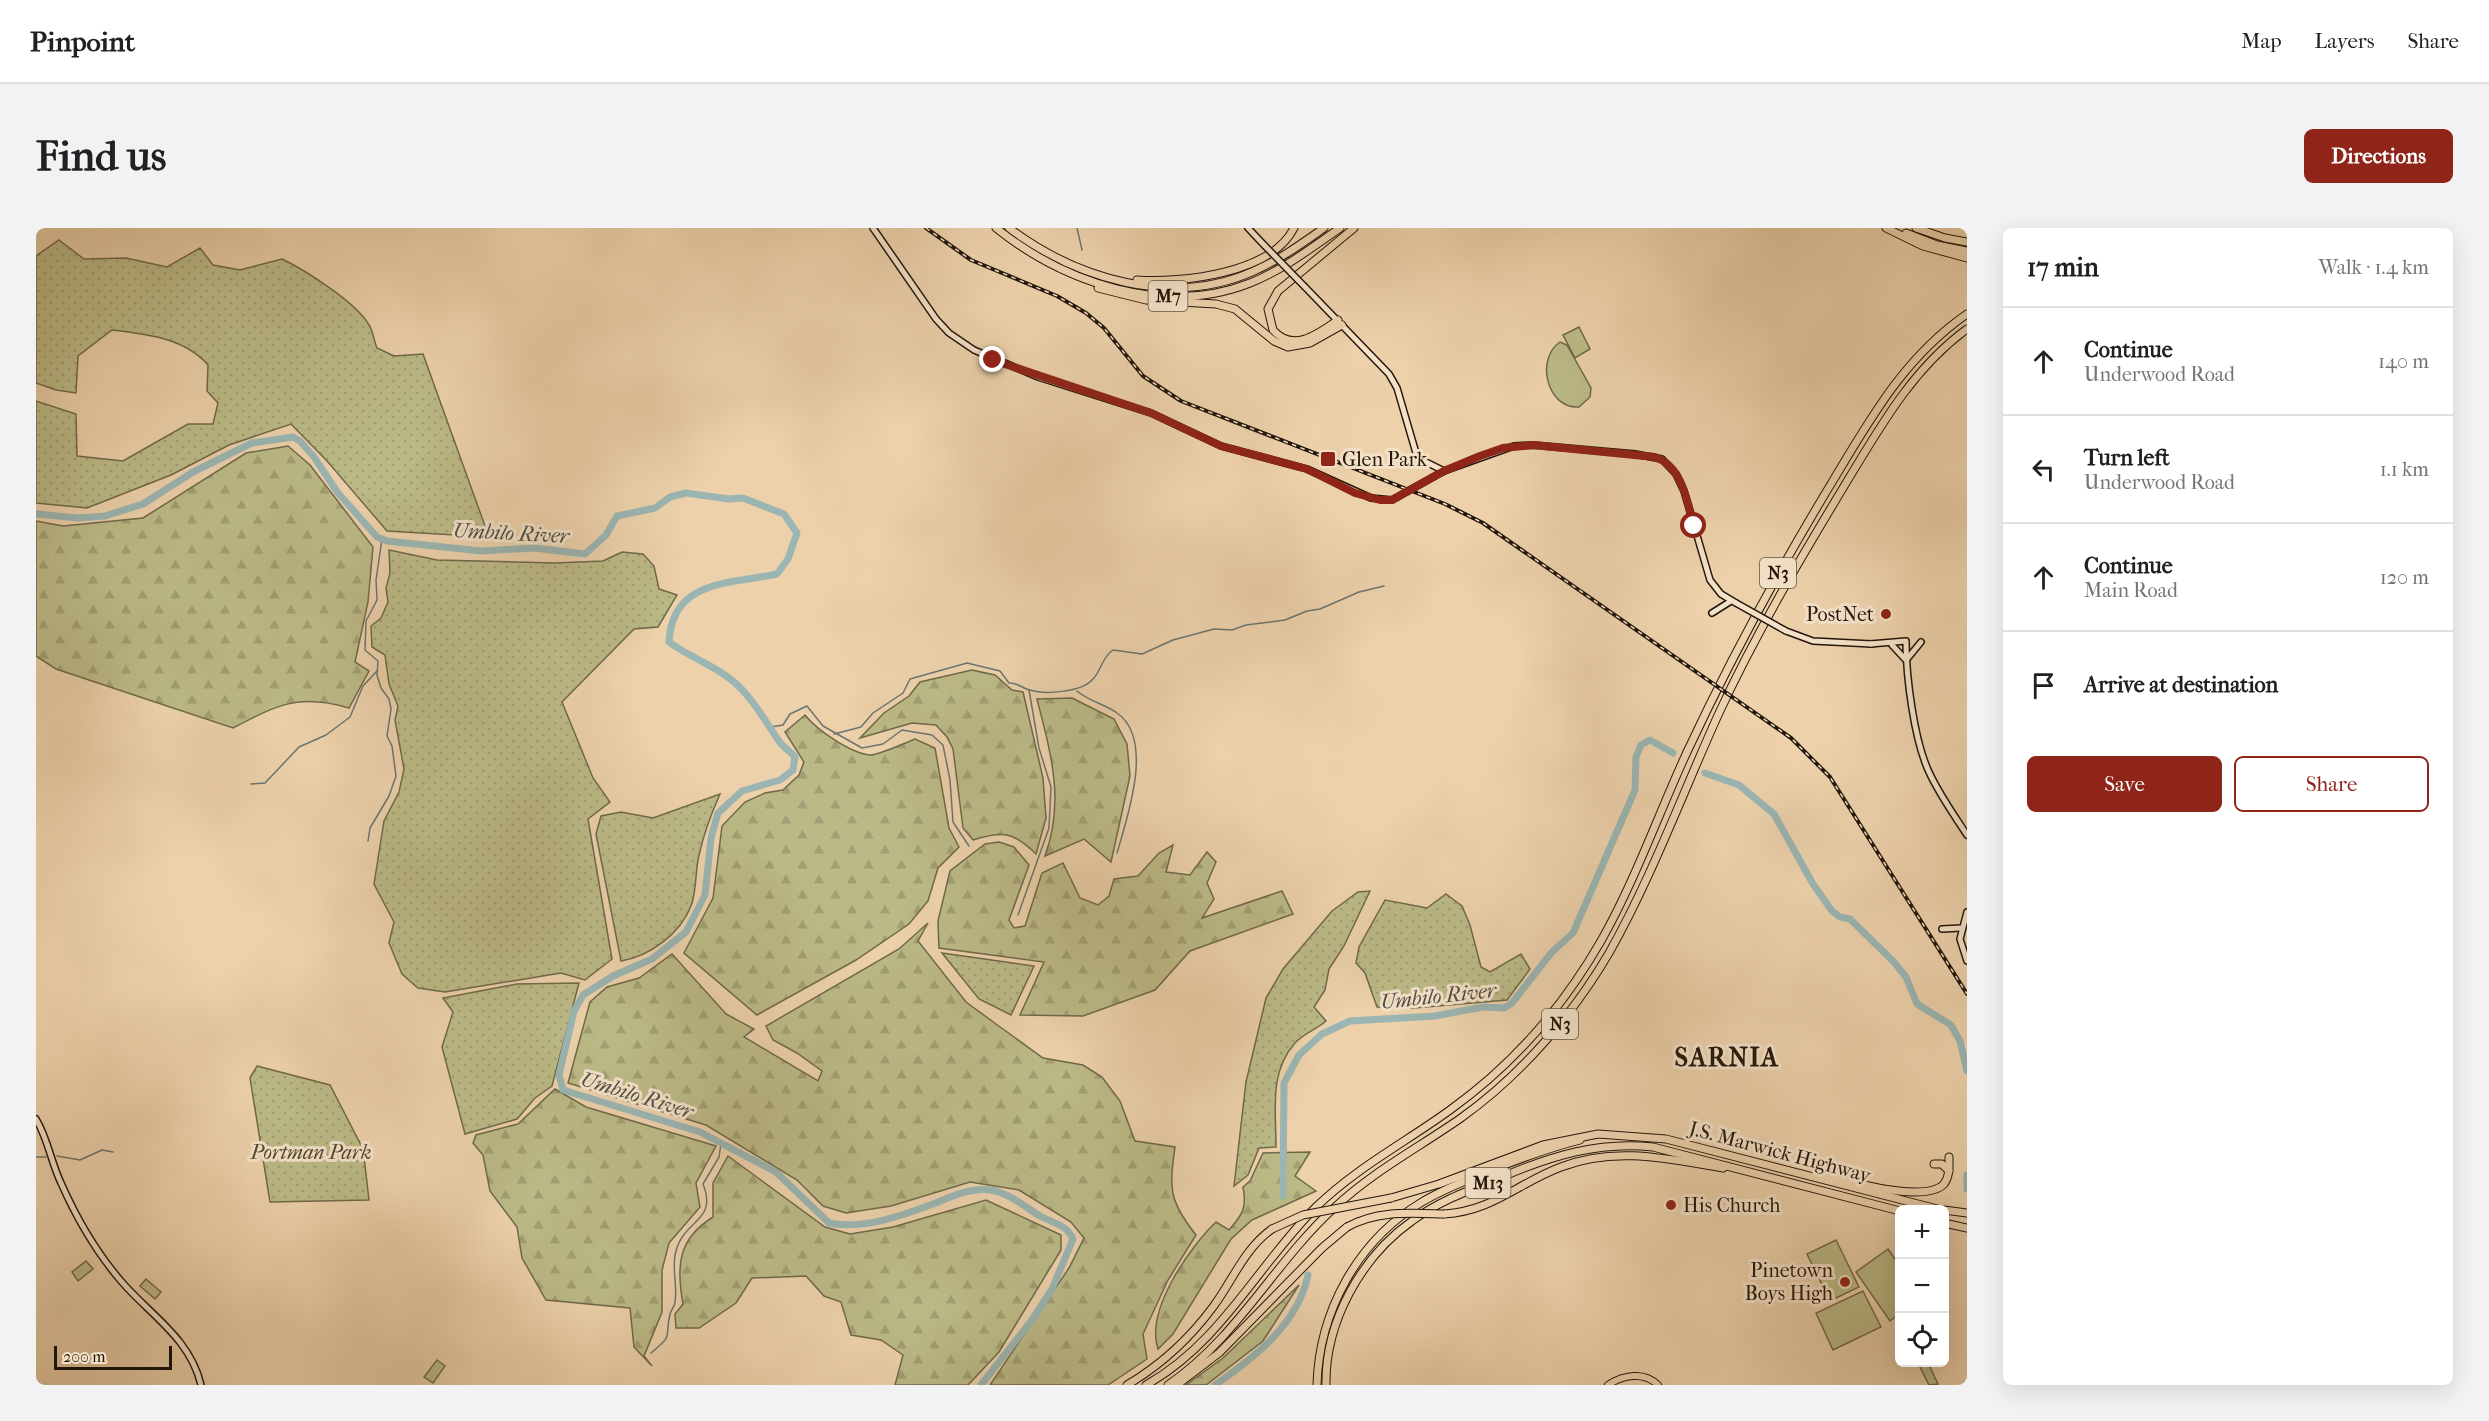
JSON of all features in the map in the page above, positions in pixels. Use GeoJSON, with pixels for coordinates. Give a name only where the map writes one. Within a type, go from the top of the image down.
{"type":"FeatureCollection","features":[{"type":"Feature","properties":{"kind":"highway","name":"M7"},"geometry":{"type":"LineString","coordinates":[[996,228],[1037,256],[1063,270],[1100,284],[1142,294],[1181,296],[1214,293],[1247,284],[1277,270],[1340,228]]}},
{"type":"Feature","properties":{"kind":"highway","name":"M7"},"geometry":{"type":"LineString","coordinates":[[1009,228],[1058,259],[1102,276],[1168,288],[1225,281],[1268,264],[1324,228]]}},
{"type":"Feature","properties":{"kind":"highway"},"geometry":{"type":"LineString","coordinates":[[1102,276],[1161,282],[1212,276],[1250,262],[1276,248],[1293,228]]}},
{"type":"Feature","properties":{"kind":"highway"},"geometry":{"type":"LineString","coordinates":[[1340,323],[1308,338],[1289,340],[1273,330],[1268,309],[1278,291],[1354,228]]}},
{"type":"Feature","properties":{"kind":"highway"},"geometry":{"type":"LineString","coordinates":[[1886,228],[1923,246],[1967,258]]}},
{"type":"Feature","properties":{"kind":"highway"},"geometry":{"type":"LineString","coordinates":[[1895,228],[1937,245],[1967,251]]}},
{"type":"Feature","properties":{"kind":"highway"},"geometry":{"type":"LineString","coordinates":[[1916,228],[1967,242]]}},
{"type":"Feature","properties":{"kind":"highway"},"geometry":{"type":"LineString","coordinates":[[1063,270],[1086,284],[1122,295],[1156,301],[1216,304],[1235,309],[1274,341],[1288,347],[1310,343],[1340,323]]}},
{"type":"Feature","properties":{"kind":"highway","name":"N3"},"geometry":{"type":"LineString","coordinates":[[1146,1385],[1170,1370],[1205,1340],[1319,1204],[1361,1169],[1479,1088],[1506,1064],[1546,1021],[1567,994],[1601,940],[1686,755],[1772,582],[1890,388],[1929,343],[1967,314]]}},
{"type":"Feature","properties":{"kind":"highway","name":"N3"},"geometry":{"type":"LineString","coordinates":[[1168,1385],[1197,1364],[1227,1335],[1289,1257],[1333,1209],[1369,1179],[1486,1098],[1556,1028],[1609,952],[1742,667],[1784,589],[1901,395],[1935,355],[1967,329]]}},
{"type":"Feature","properties":{"kind":"highway"},"geometry":{"type":"LineString","coordinates":[[1127,1385],[1149,1371],[1191,1334],[1213,1307],[1247,1253],[1272,1229],[1303,1215],[1391,1198],[1438,1184],[1543,1145],[1584,1135],[1610,1135]]}},
{"type":"Feature","properties":{"kind":"highway","name":"J.S. Marwick Highway"},"geometry":{"type":"LineString","coordinates":[[1610,1135],[1666,1139],[1923,1205]]}},
{"type":"Feature","properties":{"kind":"highway","name":"M13"},"geometry":{"type":"LineString","coordinates":[[1317,1385],[1322,1342],[1333,1306],[1363,1255],[1395,1221],[1437,1193],[1521,1159],[1550,1148],[1610,1135]]}},
{"type":"Feature","properties":{"kind":"highway","name":"M13"},"geometry":{"type":"LineString","coordinates":[[1326,1385],[1335,1329],[1346,1301],[1364,1270],[1397,1233],[1442,1203],[1554,1157],[1611,1146],[1669,1150],[1755,1174]]}},
{"type":"Feature","properties":{"kind":"highway"},"geometry":{"type":"LineString","coordinates":[[1177,1385],[1219,1353],[1322,1248],[1347,1227],[1380,1215],[1444,1214],[1483,1208],[1560,1167],[1607,1155],[1662,1157],[1755,1174]]}},
{"type":"Feature","properties":{"kind":"highway"},"geometry":{"type":"LineString","coordinates":[[1786,1169],[1919,1193],[1938,1189],[1947,1179],[1949,1157]]}},
{"type":"Feature","properties":{"kind":"highway"},"geometry":{"type":"LineString","coordinates":[[1934,1164],[1942,1164],[1949,1171]]}},
{"type":"Feature","properties":{"kind":"highway","name":"J.S. Marwick Highway"},"geometry":{"type":"LineString","coordinates":[[1755,1174],[1895,1210]]}},
{"type":"Feature","properties":{"kind":"highway","name":"J.S. Marwick Highway"},"geometry":{"type":"LineString","coordinates":[[1949,1211],[1967,1213]]}},
{"type":"Feature","properties":{"kind":"highway"},"geometry":{"type":"LineString","coordinates":[[1949,1222],[1967,1222]]}},
{"type":"Feature","properties":{"kind":"highway"},"geometry":{"type":"LineString","coordinates":[[1949,1223],[1967,1228]]}},
{"type":"Feature","properties":{"kind":"main road"},"geometry":{"type":"LineString","coordinates":[[873,228],[923,301],[949,333],[993,360],[1151,413],[1221,446],[1307,469],[1371,498],[1392,500],[1444,471],[1494,451],[1523,445],[1641,455],[1662,459],[1676,474],[1684,491],[1710,580],[1716,589],[1734,602],[1786,631],[1813,641],[1892,645],[1904,643]]}},
{"type":"Feature","properties":{"kind":"main road"},"geometry":{"type":"LineString","coordinates":[[1248,228],[1379,362],[1397,388],[1416,453],[1420,459],[1444,471]]}},
{"type":"Feature","properties":{"kind":"main road"},"geometry":{"type":"LineString","coordinates":[[1712,613],[1734,602]]}},
{"type":"Feature","properties":{"kind":"main road"},"geometry":{"type":"LineString","coordinates":[[1906,661],[1921,642]]}},
{"type":"Feature","properties":{"kind":"main road"},"geometry":{"type":"LineString","coordinates":[[1870,644],[1904,643]]}},
{"type":"Feature","properties":{"kind":"main road"},"geometry":{"type":"LineString","coordinates":[[1904,643],[1922,754],[1934,781],[1967,835]]}},
{"type":"Feature","properties":{"kind":"main road"},"geometry":{"type":"LineString","coordinates":[[1892,645],[1906,661]]}},
{"type":"Feature","properties":{"kind":"main road"},"geometry":{"type":"LineString","coordinates":[[1967,912],[1960,939],[1967,961]]}},
{"type":"Feature","properties":{"kind":"main road"},"geometry":{"type":"LineString","coordinates":[[1942,929],[1961,928]]}},
{"type":"Feature","properties":{"kind":"main road"},"geometry":{"type":"LineString","coordinates":[[36,1119],[61,1185],[106,1262],[122,1282],[180,1340],[195,1366],[201,1385]]}},
{"type":"Feature","properties":{"kind":"main road"},"geometry":{"type":"LineString","coordinates":[[1608,1385],[1633,1376],[1649,1378],[1658,1385]]}},
{"type":"Feature","properties":{"kind":"green space"},"geometry":{"type":"Polygon","coordinates":[[[59,240],[84,259],[126,258],[167,267],[200,248],[213,265],[240,270],[282,259],[330,288],[363,316],[370,327],[377,348],[394,356],[423,354],[489,537],[387,531],[327,461],[291,424],[229,445],[171,475],[87,508],[36,503],[36,401],[76,414],[77,456],[123,461],[188,424],[213,424],[218,403],[207,391],[208,365],[199,356],[164,339],[112,330],[78,356],[76,393],[56,390],[36,383],[36,256],[59,240]]]}},
{"type":"Feature","properties":{"kind":"green space"},"geometry":{"type":"Polygon","coordinates":[[[1579,327],[1590,349],[1575,358],[1563,335],[1579,327]]]}},
{"type":"Feature","properties":{"kind":"green space"},"geometry":{"type":"Polygon","coordinates":[[[1560,342],[1567,345],[1591,388],[1590,397],[1579,407],[1559,400],[1552,392],[1548,382],[1548,360],[1552,350],[1560,342]]]}},
{"type":"Feature","properties":{"kind":"green space"},"geometry":{"type":"Polygon","coordinates":[[[288,446],[310,465],[373,547],[368,602],[355,662],[369,671],[349,708],[316,702],[289,704],[263,713],[233,728],[56,669],[36,656],[36,521],[63,526],[143,518],[246,453],[288,446]]]}},
{"type":"Feature","properties":{"kind":"green space"},"geometry":{"type":"Polygon","coordinates":[[[389,550],[437,560],[555,563],[603,561],[622,552],[643,554],[654,566],[659,589],[677,595],[658,627],[634,629],[562,702],[593,778],[610,802],[588,819],[612,959],[585,980],[561,973],[445,992],[418,988],[402,974],[389,943],[394,922],[374,884],[384,821],[399,792],[404,769],[395,720],[398,706],[389,684],[385,655],[372,647],[371,626],[381,618],[388,602],[386,588],[390,573],[389,550]]]}},
{"type":"Feature","properties":{"kind":"green space"},"geometry":{"type":"Polygon","coordinates":[[[972,670],[995,675],[1012,690],[1023,692],[1043,778],[1046,818],[1036,854],[1014,837],[1000,834],[973,840],[963,828],[953,749],[947,737],[936,725],[912,723],[860,738],[884,713],[909,696],[920,682],[972,670]]]}},
{"type":"Feature","properties":{"kind":"green space"},"geometry":{"type":"Polygon","coordinates":[[[1072,698],[1114,719],[1127,744],[1130,776],[1111,862],[1084,839],[1045,856],[1051,836],[1055,797],[1051,758],[1037,699],[1072,698]]]}},
{"type":"Feature","properties":{"kind":"green space"},"geometry":{"type":"Polygon","coordinates":[[[805,715],[834,740],[862,753],[870,755],[879,753],[915,739],[935,748],[949,828],[959,847],[938,868],[928,901],[909,924],[856,960],[757,1015],[684,953],[713,898],[722,826],[745,802],[765,793],[783,790],[799,775],[804,762],[785,732],[805,715]]]}},
{"type":"Feature","properties":{"kind":"green space"},"geometry":{"type":"Polygon","coordinates":[[[720,794],[703,839],[693,900],[686,916],[672,934],[653,949],[621,961],[596,834],[601,816],[621,812],[653,818],[720,794]]]}},
{"type":"Feature","properties":{"kind":"green space"},"geometry":{"type":"Polygon","coordinates":[[[999,842],[1014,847],[1029,865],[1009,920],[1014,928],[1025,926],[1042,873],[1063,863],[1080,898],[1098,905],[1109,896],[1114,879],[1138,876],[1159,853],[1173,845],[1166,872],[1190,875],[1207,852],[1216,862],[1207,883],[1214,899],[1202,918],[1282,891],[1293,914],[1190,951],[1155,990],[1083,1016],[1020,1015],[1044,962],[939,948],[938,921],[950,871],[985,844],[999,842]]]}},
{"type":"Feature","properties":{"kind":"green space"},"geometry":{"type":"Polygon","coordinates":[[[1370,891],[1344,946],[1329,969],[1325,990],[1314,1007],[1326,1021],[1295,1043],[1281,1066],[1275,1105],[1276,1147],[1259,1148],[1248,1175],[1234,1186],[1246,1082],[1266,998],[1283,969],[1332,911],[1358,892],[1370,891]]]}},
{"type":"Feature","properties":{"kind":"green space"},"geometry":{"type":"Polygon","coordinates":[[[1446,894],[1462,906],[1470,925],[1481,967],[1490,972],[1521,954],[1530,969],[1507,1000],[1414,1008],[1377,1007],[1365,973],[1356,963],[1359,947],[1385,900],[1427,908],[1446,894]]]}},
{"type":"Feature","properties":{"kind":"green space"},"geometry":{"type":"Polygon","coordinates":[[[928,923],[918,941],[966,1002],[1043,1058],[1083,1065],[1102,1077],[1120,1101],[1135,1141],[1175,1147],[1172,1174],[1173,1194],[1180,1213],[1196,1235],[1168,1280],[1143,1334],[1147,1359],[1108,1385],[990,1385],[1069,1268],[1084,1238],[1071,1222],[1019,1190],[970,1182],[891,1206],[846,1213],[823,1206],[797,1180],[706,1125],[568,1083],[590,1002],[607,987],[639,978],[672,954],[726,1014],[754,1029],[744,1037],[818,1081],[822,1071],[797,1053],[773,1040],[766,1026],[899,949],[928,923]]]}},
{"type":"Feature","properties":{"kind":"green space"},"geometry":{"type":"Polygon","coordinates":[[[942,953],[1034,966],[1011,1015],[979,999],[942,953]]]}},
{"type":"Feature","properties":{"kind":"green space"},"geometry":{"type":"Polygon","coordinates":[[[579,983],[552,1086],[535,1098],[517,1119],[465,1134],[442,1047],[453,1012],[443,998],[517,984],[579,983]]]}},
{"type":"Feature","properties":{"kind":"green space","name":"Portman Park"},"geometry":{"type":"Polygon","coordinates":[[[257,1066],[330,1085],[363,1149],[369,1200],[270,1202],[250,1078],[257,1066]]]}},
{"type":"Feature","properties":{"kind":"green space"},"geometry":{"type":"Polygon","coordinates":[[[555,1089],[586,1107],[716,1146],[696,1183],[700,1207],[669,1243],[662,1270],[662,1312],[644,1356],[652,1366],[634,1347],[630,1308],[546,1300],[522,1258],[517,1227],[490,1191],[483,1155],[473,1143],[476,1135],[518,1124],[555,1089]]]}},
{"type":"Feature","properties":{"kind":"green space"},"geometry":{"type":"Polygon","coordinates":[[[1310,1152],[1295,1176],[1316,1191],[1252,1220],[1231,1239],[1173,1334],[1158,1349],[1156,1334],[1158,1317],[1172,1281],[1194,1247],[1216,1222],[1229,1230],[1238,1219],[1244,1206],[1243,1187],[1250,1181],[1263,1153],[1310,1152]]]}},
{"type":"Feature","properties":{"kind":"green space"},"geometry":{"type":"Polygon","coordinates":[[[728,1156],[825,1227],[850,1234],[893,1227],[986,1200],[1061,1235],[1061,1250],[999,1352],[968,1385],[895,1385],[903,1355],[881,1340],[851,1335],[841,1302],[824,1296],[806,1276],[752,1278],[736,1303],[699,1328],[676,1328],[675,1314],[683,1304],[680,1277],[682,1254],[693,1234],[713,1217],[713,1183],[728,1156]]]}},
{"type":"Feature","properties":{"kind":"green space"},"geometry":{"type":"Polygon","coordinates":[[[1836,1240],[1859,1287],[1830,1301],[1807,1254],[1836,1240]]]}},
{"type":"Feature","properties":{"kind":"green space"},"geometry":{"type":"Polygon","coordinates":[[[1888,1249],[1895,1259],[1895,1317],[1890,1321],[1856,1272],[1888,1249]]]}},
{"type":"Feature","properties":{"kind":"green space"},"geometry":{"type":"Polygon","coordinates":[[[86,1261],[93,1269],[78,1281],[72,1272],[86,1261]]]}},
{"type":"Feature","properties":{"kind":"green space"},"geometry":{"type":"Polygon","coordinates":[[[146,1279],[161,1292],[155,1299],[140,1286],[146,1279]]]}},
{"type":"Feature","properties":{"kind":"green space"},"geometry":{"type":"Polygon","coordinates":[[[1299,1285],[1263,1341],[1206,1385],[1186,1385],[1223,1358],[1299,1285]]]}},
{"type":"Feature","properties":{"kind":"green space"},"geometry":{"type":"Polygon","coordinates":[[[1863,1291],[1881,1327],[1833,1350],[1816,1313],[1863,1291]]]}},
{"type":"Feature","properties":{"kind":"green space"},"geometry":{"type":"Polygon","coordinates":[[[437,1360],[445,1366],[433,1383],[424,1377],[437,1360]]]}},
{"type":"Feature","properties":{"kind":"green space"},"geometry":{"type":"Polygon","coordinates":[[[1920,1367],[1930,1367],[1938,1384],[1929,1385],[1920,1367]]]}},
{"type":"Feature","properties":{"kind":"waterway"},"geometry":{"type":"LineString","coordinates":[[1077,228],[1082,250]]}},
{"type":"Feature","properties":{"kind":"waterway","name":"Umbilo River"},"geometry":{"type":"LineString","coordinates":[[36,514],[78,518],[105,516],[143,504],[193,472],[252,443],[293,437],[300,441],[314,457],[338,493],[377,537],[387,541],[481,551],[534,548],[585,554],[606,535],[617,516],[655,508],[670,497],[686,493],[729,499],[743,498],[784,514],[797,533],[788,559],[777,574],[723,583],[692,595],[681,606],[673,621],[669,642],[718,670],[740,687],[781,743],[795,757],[793,770],[780,780],[742,791],[718,813],[711,838],[705,895],[686,932],[652,959],[613,976],[583,995],[574,1011],[559,1075],[563,1090],[700,1132],[776,1172],[829,1223],[855,1225],[881,1221],[961,1193],[984,1189],[1004,1194],[1063,1227],[1073,1239],[1052,1289],[1032,1320],[981,1385]]}},
{"type":"Feature","properties":{"kind":"waterway"},"geometry":{"type":"LineString","coordinates":[[368,841],[370,828],[389,796],[396,776],[392,746],[387,736],[391,709],[389,699],[381,688],[377,675],[378,661],[365,650],[366,621],[377,600],[376,580],[382,539]]}},
{"type":"Feature","properties":{"kind":"waterway"},"geometry":{"type":"LineString","coordinates":[[834,734],[861,727],[873,713],[903,693],[910,679],[967,663],[1000,671],[1009,683],[1030,690],[1053,692],[1072,690],[1092,680],[1113,650],[1142,654],[1173,640],[1214,629],[1232,630],[1246,625],[1285,620],[1307,611],[1320,609],[1359,592],[1384,586]]}},
{"type":"Feature","properties":{"kind":"waterway"},"geometry":{"type":"LineString","coordinates":[[251,784],[265,783],[299,747],[326,735],[350,717],[363,686],[377,671]]}},
{"type":"Feature","properties":{"kind":"waterway"},"geometry":{"type":"LineString","coordinates":[[1018,915],[1049,828],[1051,787],[1039,748],[1029,690]]}},
{"type":"Feature","properties":{"kind":"waterway"},"geometry":{"type":"LineString","coordinates":[[1077,691],[1117,713],[1128,725],[1134,741],[1135,780],[1127,820],[1117,853]]}},
{"type":"Feature","properties":{"kind":"waterway"},"geometry":{"type":"LineString","coordinates":[[771,727],[783,725],[790,714],[807,706],[823,726],[862,748],[883,744],[902,730],[932,735],[943,745],[950,780],[953,822],[969,846]]}},
{"type":"Feature","properties":{"kind":"waterway","name":"Umbilo River"},"geometry":{"type":"LineString","coordinates":[[1283,1196],[1284,1083],[1299,1055],[1322,1034],[1350,1021],[1435,1016],[1483,1007],[1504,1008],[1512,1003],[1552,952],[1573,933],[1635,790],[1636,757],[1641,745],[1650,740],[1673,753]]}},
{"type":"Feature","properties":{"kind":"waterway","name":"Umbilo River"},"geometry":{"type":"LineString","coordinates":[[1705,773],[1739,785],[1774,814],[1813,884],[1832,911],[1840,917],[1850,919],[1894,962],[1906,977],[1917,1004],[1951,1025],[1960,1041],[1967,1071]]}},
{"type":"Feature","properties":{"kind":"waterway"},"geometry":{"type":"LineString","coordinates":[[651,1353],[666,1338],[676,1296],[674,1264],[676,1251],[680,1240],[698,1220],[706,1206],[703,1184],[719,1157],[721,1144]]}},
{"type":"Feature","properties":{"kind":"waterway"},"geometry":{"type":"LineString","coordinates":[[57,1156],[80,1160],[102,1150],[113,1152]]}},
{"type":"Feature","properties":{"kind":"waterway"},"geometry":{"type":"LineString","coordinates":[[36,1157],[46,1157]]}},
{"type":"Feature","properties":{"kind":"waterway","name":"Umbilo River"},"geometry":{"type":"LineString","coordinates":[[1967,1175],[1967,1189]]}},
{"type":"Feature","properties":{"kind":"waterway","name":"Umbilo River"},"geometry":{"type":"LineString","coordinates":[[1215,1385],[1259,1351],[1285,1324],[1303,1293],[1308,1275]]}},
{"type":"Feature","properties":{"kind":"railway"},"geometry":{"type":"LineString","coordinates":[[926,228],[971,260],[1057,296],[1086,313],[1104,328],[1143,376],[1181,401],[1445,504],[1483,523],[1791,738],[1830,777],[1967,994]]}},
{"type":"Feature","properties":{"kind":"place","name":"Glen Park"},"geometry":{"type":"Point","coordinates":[1328,459]}},
{"type":"Feature","properties":{"kind":"place","name":"PostNet"},"geometry":{"type":"Point","coordinates":[1886,614]}},
{"type":"Feature","properties":{"kind":"place","name":"His Church"},"geometry":{"type":"Point","coordinates":[1671,1205]}},
{"type":"Feature","properties":{"kind":"place","name":"Pinetown Boys High"},"geometry":{"type":"Point","coordinates":[1845,1282]}},
{"type":"Feature","properties":{"kind":"district","name":"SARNIA"},"geometry":{"type":"Point","coordinates":[1727,1057]}},
{"type":"Feature","properties":{"kind":"route"},"geometry":{"type":"LineString","coordinates":[[993,360],[1038,377],[1138,408],[1232,450],[1300,466],[1355,493],[1380,500],[1392,500],[1422,486],[1444,471],[1480,456],[1514,446],[1533,445],[1655,457],[1662,459],[1676,474],[1684,491],[1694,526]]}}]}
